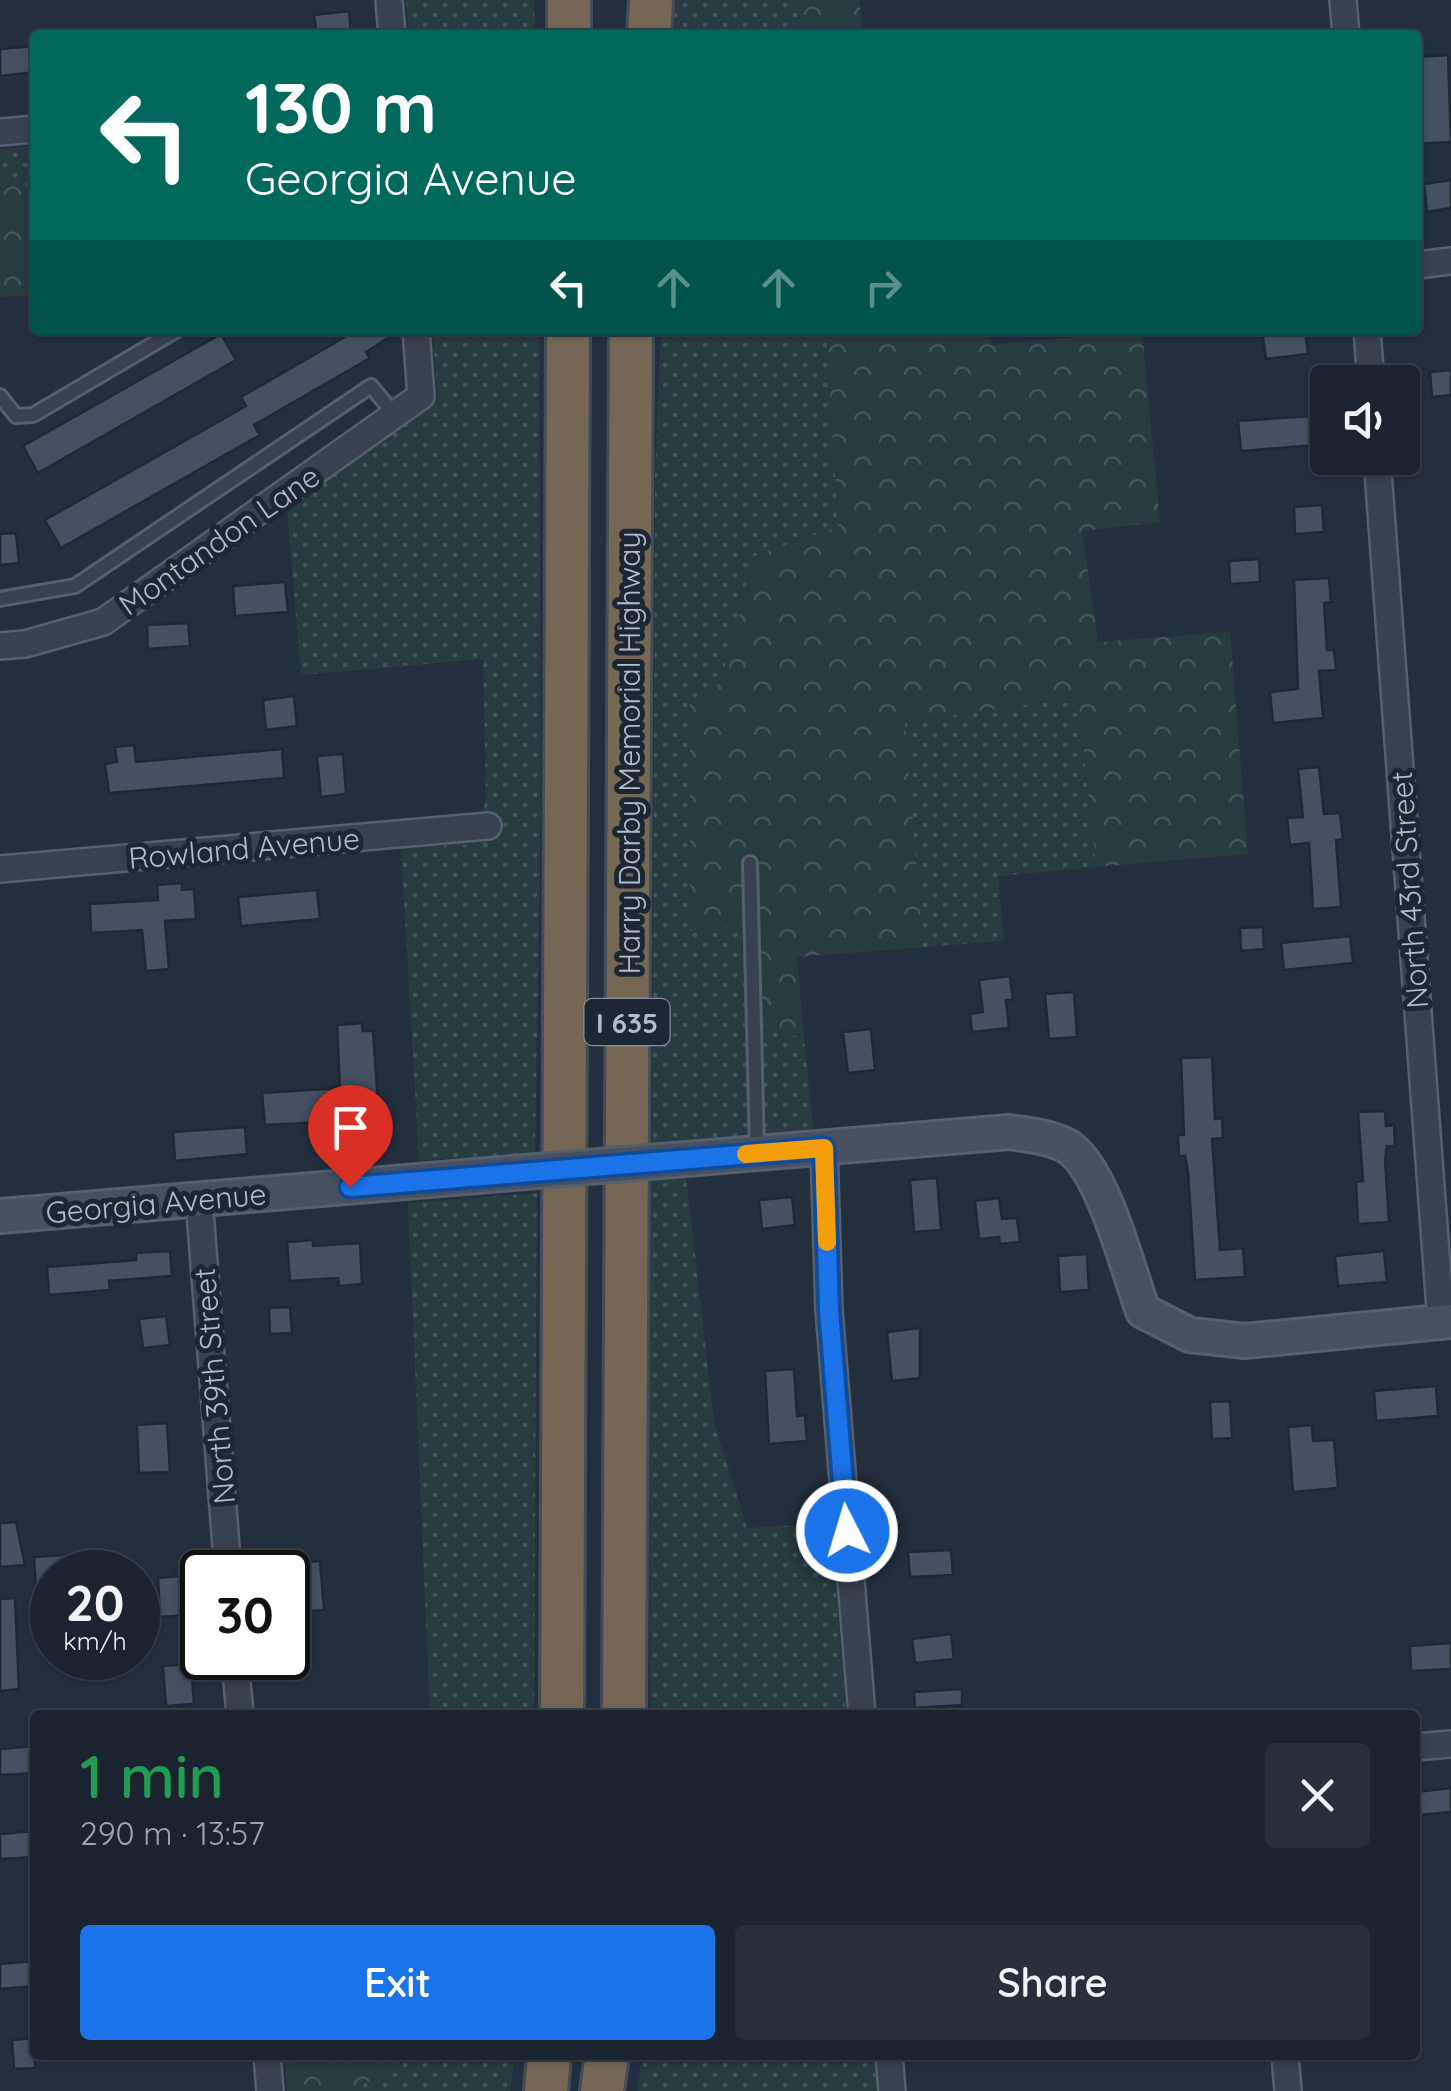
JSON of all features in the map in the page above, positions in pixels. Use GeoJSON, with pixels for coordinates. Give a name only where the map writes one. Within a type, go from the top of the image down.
{"type":"FeatureCollection","features":[{"type":"Feature","properties":{"kind":"highway"},"geometry":{"type":"LineString","coordinates":[[569,0],[569,30]]}},
{"type":"Feature","properties":{"kind":"highway"},"geometry":{"type":"LineString","coordinates":[[632,0],[632,30]]}},
{"type":"Feature","properties":{"kind":"highway"},"geometry":{"type":"LineString","coordinates":[[649,30],[652,0]]}},
{"type":"Feature","properties":{"kind":"highway","name":"Harry Darby Memorial Highway"},"geometry":{"type":"LineString","coordinates":[[562,1710],[568,335]]}},
{"type":"Feature","properties":{"kind":"highway","name":"Harry Darby Memorial Highway"},"geometry":{"type":"LineString","coordinates":[[624,1710],[631,335]]}},
{"type":"Feature","properties":{"kind":"highway"},"geometry":{"type":"LineString","coordinates":[[546,2091],[549,2060]]}},
{"type":"Feature","properties":{"kind":"highway"},"geometry":{"type":"LineString","coordinates":[[602,2091],[606,2060]]}},
{"type":"Feature","properties":{"kind":"street"},"geometry":{"type":"LineString","coordinates":[[389,0],[392,30]]}},
{"type":"Feature","properties":{"kind":"street"},"geometry":{"type":"LineString","coordinates":[[1343,0],[1346,30]]}},
{"type":"Feature","properties":{"kind":"street"},"geometry":{"type":"LineString","coordinates":[[0,132],[30,130]]}},
{"type":"Feature","properties":{"kind":"street"},"geometry":{"type":"LineString","coordinates":[[1422,265],[1451,261]]}},
{"type":"Feature","properties":{"kind":"street","name":"Montandon Lane"},"geometry":{"type":"LineString","coordinates":[[0,646],[104,622],[421,396],[416,335]]}},
{"type":"Feature","properties":{"kind":"street"},"geometry":{"type":"LineString","coordinates":[[1368,335],[1370,365]]}},
{"type":"Feature","properties":{"kind":"street","name":"North 43rd Street"},"geometry":{"type":"LineString","coordinates":[[1378,475],[1446,1321]]}},
{"type":"Feature","properties":{"kind":"street","name":"Rowland Avenue"},"geometry":{"type":"LineString","coordinates":[[0,869],[488,826]]}},
{"type":"Feature","properties":{"kind":"street","name":"Georgia Avenue"},"geometry":{"type":"LineString","coordinates":[[0,1216],[1009,1132],[1067,1146],[1088,1165],[1143,1312],[1190,1335],[1245,1341],[1446,1321]]}},
{"type":"Feature","properties":{"kind":"street"},"geometry":{"type":"LineString","coordinates":[[824,1148],[829,1310],[862,1710]]}},
{"type":"Feature","properties":{"kind":"street","name":"North 39th Street"},"geometry":{"type":"LineString","coordinates":[[199,1200],[226,1550]]}},
{"type":"Feature","properties":{"kind":"street"},"geometry":{"type":"LineString","coordinates":[[237,1680],[240,1710]]}},
{"type":"Feature","properties":{"kind":"street"},"geometry":{"type":"LineString","coordinates":[[1420,1747],[1451,1744]]}},
{"type":"Feature","properties":{"kind":"street"},"geometry":{"type":"LineString","coordinates":[[267,2060],[270,2091]]}},
{"type":"Feature","properties":{"kind":"street"},"geometry":{"type":"LineString","coordinates":[[890,2060],[892,2091]]}},
{"type":"Feature","properties":{"kind":"street"},"geometry":{"type":"LineString","coordinates":[[1285,2060],[1288,2091]]}},
{"type":"Feature","properties":{"kind":"lane"},"geometry":{"type":"LineString","coordinates":[[0,396],[16,416],[33,415],[169,335]]}},
{"type":"Feature","properties":{"kind":"lane"},"geometry":{"type":"LineString","coordinates":[[0,599],[75,586],[372,386],[395,414]]}},
{"type":"Feature","properties":{"kind":"lane"},"geometry":{"type":"LineString","coordinates":[[750,863],[757,1153]]}},
{"type":"Feature","properties":{"kind":"green space"},"geometry":{"type":"Polygon","coordinates":[[[406,0],[534,0],[535,30],[409,30],[406,0]]]}},
{"type":"Feature","properties":{"kind":"green space"},"geometry":{"type":"Polygon","coordinates":[[[675,0],[798,0],[801,30],[673,30],[675,0]]]}},
{"type":"Feature","properties":{"kind":"green space"},"geometry":{"type":"Polygon","coordinates":[[[798,0],[859,0],[863,30],[801,30],[798,0]]]}},
{"type":"Feature","properties":{"kind":"green space"},"geometry":{"type":"Polygon","coordinates":[[[30,146],[30,192],[24,182],[0,176],[0,149],[30,146]]]}},
{"type":"Feature","properties":{"kind":"green space"},"geometry":{"type":"Polygon","coordinates":[[[0,176],[24,182],[30,192],[30,295],[0,297],[0,176]]]}},
{"type":"Feature","properties":{"kind":"green space"},"geometry":{"type":"Polygon","coordinates":[[[432,335],[539,335],[541,814],[535,1154],[419,1160],[401,848],[471,844],[486,801],[483,659],[301,675],[287,510],[438,398],[432,335]]]}},
{"type":"Feature","properties":{"kind":"green space"},"geometry":{"type":"Polygon","coordinates":[[[661,335],[826,335],[838,527],[754,556],[721,682],[690,702],[690,930],[759,922],[764,1027],[804,1038],[814,1135],[652,1144],[655,472],[661,335]]]}},
{"type":"Feature","properties":{"kind":"green space"},"geometry":{"type":"Polygon","coordinates":[[[826,335],[989,335],[991,345],[1142,335],[1160,522],[1082,531],[1098,642],[1230,632],[1248,854],[1096,867],[1078,697],[905,722],[923,947],[797,957],[804,1038],[764,1028],[759,922],[690,931],[690,702],[721,682],[754,556],[838,527],[826,335]]]}},
{"type":"Feature","properties":{"kind":"green space"},"geometry":{"type":"Polygon","coordinates":[[[1078,697],[1096,867],[998,876],[1004,941],[923,947],[904,722],[1078,697]]]}},
{"type":"Feature","properties":{"kind":"green space"},"geometry":{"type":"Polygon","coordinates":[[[686,1175],[714,1422],[747,1528],[831,1523],[846,1710],[651,1710],[645,1180],[686,1175]]]}},
{"type":"Feature","properties":{"kind":"green space"},"geometry":{"type":"Polygon","coordinates":[[[537,1193],[534,1710],[430,1710],[408,1203],[537,1193]]]}},
{"type":"Feature","properties":{"kind":"green space"},"geometry":{"type":"Polygon","coordinates":[[[284,2060],[400,2060],[399,2066],[350,2091],[287,2091],[284,2060]]]}},
{"type":"Feature","properties":{"kind":"green space"},"geometry":{"type":"Polygon","coordinates":[[[400,2060],[514,2060],[510,2091],[350,2091],[399,2066],[400,2060]]]}},
{"type":"Feature","properties":{"kind":"green space"},"geometry":{"type":"Polygon","coordinates":[[[641,2060],[874,2060],[877,2091],[637,2091],[641,2060]]]}},
{"type":"Feature","properties":{"kind":"building"},"geometry":{"type":"Polygon","coordinates":[[[349,11],[351,30],[316,30],[314,15],[349,11]]]}},
{"type":"Feature","properties":{"kind":"building"},"geometry":{"type":"Polygon","coordinates":[[[30,46],[30,73],[0,76],[0,49],[30,46]]]}},
{"type":"Feature","properties":{"kind":"building"},"geometry":{"type":"Polygon","coordinates":[[[1448,55],[1451,142],[1422,144],[1422,57],[1448,55]]]}},
{"type":"Feature","properties":{"kind":"building"},"geometry":{"type":"Polygon","coordinates":[[[1451,180],[1451,208],[1427,212],[1424,184],[1451,180]]]}},
{"type":"Feature","properties":{"kind":"building"},"geometry":{"type":"Polygon","coordinates":[[[219,335],[236,360],[38,473],[23,446],[219,335]]]}},
{"type":"Feature","properties":{"kind":"building"},"geometry":{"type":"Polygon","coordinates":[[[348,335],[392,335],[366,352],[370,358],[254,425],[260,435],[61,548],[45,520],[246,406],[241,397],[348,335]]]}},
{"type":"Feature","properties":{"kind":"building"},"geometry":{"type":"Polygon","coordinates":[[[1263,335],[1306,335],[1308,354],[1266,359],[1263,335]]]}},
{"type":"Feature","properties":{"kind":"building"},"geometry":{"type":"Polygon","coordinates":[[[1451,370],[1451,395],[1432,397],[1430,372],[1451,370]]]}},
{"type":"Feature","properties":{"kind":"building"},"geometry":{"type":"Polygon","coordinates":[[[1310,416],[1310,445],[1241,451],[1238,421],[1310,416]]]}},
{"type":"Feature","properties":{"kind":"building"},"geometry":{"type":"Polygon","coordinates":[[[1322,505],[1324,532],[1295,534],[1294,507],[1322,505]]]}},
{"type":"Feature","properties":{"kind":"building"},"geometry":{"type":"Polygon","coordinates":[[[16,533],[19,563],[0,565],[0,534],[16,533]]]}},
{"type":"Feature","properties":{"kind":"building"},"geometry":{"type":"Polygon","coordinates":[[[1259,559],[1260,582],[1230,584],[1229,561],[1259,559]]]}},
{"type":"Feature","properties":{"kind":"building"},"geometry":{"type":"Polygon","coordinates":[[[1329,578],[1331,602],[1324,603],[1327,650],[1334,650],[1336,670],[1319,671],[1323,718],[1273,723],[1270,692],[1298,689],[1294,580],[1329,578]]]}},
{"type":"Feature","properties":{"kind":"building"},"geometry":{"type":"Polygon","coordinates":[[[285,582],[288,612],[235,616],[233,586],[285,582]]]}},
{"type":"Feature","properties":{"kind":"building"},"geometry":{"type":"Polygon","coordinates":[[[188,623],[190,646],[148,649],[147,625],[188,623]]]}},
{"type":"Feature","properties":{"kind":"building"},"geometry":{"type":"Polygon","coordinates":[[[294,696],[297,726],[266,730],[263,700],[294,696]]]}},
{"type":"Feature","properties":{"kind":"building"},"geometry":{"type":"Polygon","coordinates":[[[134,745],[136,762],[282,749],[284,778],[109,793],[105,764],[117,762],[115,747],[134,745]]]}},
{"type":"Feature","properties":{"kind":"building"},"geometry":{"type":"Polygon","coordinates":[[[343,754],[346,794],[321,797],[317,756],[343,754]]]}},
{"type":"Feature","properties":{"kind":"building"},"geometry":{"type":"Polygon","coordinates":[[[1319,767],[1324,814],[1340,813],[1343,839],[1336,840],[1341,907],[1313,909],[1309,843],[1290,845],[1287,818],[1303,817],[1298,769],[1319,767]]]}},
{"type":"Feature","properties":{"kind":"building"},"geometry":{"type":"Polygon","coordinates":[[[182,883],[182,890],[194,889],[196,919],[165,921],[169,969],[146,971],[142,930],[91,933],[90,904],[158,900],[157,885],[182,883]]]}},
{"type":"Feature","properties":{"kind":"building"},"geometry":{"type":"Polygon","coordinates":[[[317,890],[320,919],[241,926],[238,897],[317,890]]]}},
{"type":"Feature","properties":{"kind":"building"},"geometry":{"type":"Polygon","coordinates":[[[1263,927],[1264,949],[1241,951],[1240,928],[1263,927]]]}},
{"type":"Feature","properties":{"kind":"building"},"geometry":{"type":"Polygon","coordinates":[[[1350,936],[1353,963],[1284,970],[1281,943],[1350,936]]]}},
{"type":"Feature","properties":{"kind":"building"},"geometry":{"type":"Polygon","coordinates":[[[1010,976],[1013,1000],[1006,1000],[1009,1028],[972,1032],[970,1014],[983,1012],[979,980],[1010,976]]]}},
{"type":"Feature","properties":{"kind":"building"},"geometry":{"type":"Polygon","coordinates":[[[1074,992],[1077,1037],[1049,1039],[1045,994],[1074,992]]]}},
{"type":"Feature","properties":{"kind":"building"},"geometry":{"type":"Polygon","coordinates":[[[362,1023],[363,1031],[373,1031],[379,1119],[265,1125],[262,1093],[340,1088],[337,1025],[362,1023]]]}},
{"type":"Feature","properties":{"kind":"building"},"geometry":{"type":"Polygon","coordinates":[[[871,1029],[875,1070],[848,1073],[843,1032],[871,1029]]]}},
{"type":"Feature","properties":{"kind":"building"},"geometry":{"type":"Polygon","coordinates":[[[1212,1057],[1215,1119],[1222,1118],[1223,1138],[1212,1139],[1220,1250],[1243,1248],[1245,1277],[1195,1280],[1188,1172],[1185,1156],[1179,1156],[1178,1135],[1184,1135],[1181,1058],[1212,1057]]]}},
{"type":"Feature","properties":{"kind":"building"},"geometry":{"type":"Polygon","coordinates":[[[1385,1111],[1386,1126],[1394,1125],[1395,1146],[1387,1146],[1385,1159],[1389,1222],[1358,1224],[1356,1182],[1363,1181],[1358,1112],[1385,1111]]]}},
{"type":"Feature","properties":{"kind":"building"},"geometry":{"type":"Polygon","coordinates":[[[245,1127],[247,1154],[175,1161],[173,1132],[245,1127]]]}},
{"type":"Feature","properties":{"kind":"building"},"geometry":{"type":"Polygon","coordinates":[[[937,1178],[941,1230],[914,1232],[910,1180],[937,1178]]]}},
{"type":"Feature","properties":{"kind":"building"},"geometry":{"type":"Polygon","coordinates":[[[792,1197],[795,1225],[762,1229],[759,1200],[792,1197]]]}},
{"type":"Feature","properties":{"kind":"building"},"geometry":{"type":"Polygon","coordinates":[[[999,1198],[1002,1219],[1017,1218],[1020,1242],[1000,1244],[999,1237],[979,1239],[975,1201],[999,1198]]]}},
{"type":"Feature","properties":{"kind":"building"},"geometry":{"type":"Polygon","coordinates":[[[313,1240],[313,1246],[360,1243],[362,1284],[339,1286],[338,1278],[290,1281],[287,1242],[313,1240]]]}},
{"type":"Feature","properties":{"kind":"building"},"geometry":{"type":"Polygon","coordinates":[[[170,1251],[172,1276],[109,1281],[110,1290],[49,1295],[47,1267],[136,1260],[136,1253],[170,1251]]]}},
{"type":"Feature","properties":{"kind":"building"},"geometry":{"type":"Polygon","coordinates":[[[1384,1251],[1387,1282],[1338,1286],[1335,1256],[1384,1251]]]}},
{"type":"Feature","properties":{"kind":"building"},"geometry":{"type":"Polygon","coordinates":[[[1087,1254],[1089,1290],[1060,1292],[1058,1256],[1087,1254]]]}},
{"type":"Feature","properties":{"kind":"building"},"geometry":{"type":"Polygon","coordinates":[[[290,1307],[292,1333],[270,1334],[269,1308],[290,1307]]]}},
{"type":"Feature","properties":{"kind":"building"},"geometry":{"type":"Polygon","coordinates":[[[166,1316],[170,1345],[143,1348],[139,1319],[166,1316]]]}},
{"type":"Feature","properties":{"kind":"building"},"geometry":{"type":"Polygon","coordinates":[[[920,1328],[920,1378],[892,1381],[887,1332],[920,1328]]]}},
{"type":"Feature","properties":{"kind":"building"},"geometry":{"type":"Polygon","coordinates":[[[794,1369],[797,1416],[805,1415],[807,1441],[769,1444],[765,1371],[794,1369]]]}},
{"type":"Feature","properties":{"kind":"building"},"geometry":{"type":"Polygon","coordinates":[[[1436,1386],[1438,1416],[1376,1421],[1374,1391],[1436,1386]]]}},
{"type":"Feature","properties":{"kind":"building"},"geometry":{"type":"Polygon","coordinates":[[[1230,1401],[1232,1438],[1212,1439],[1210,1402],[1230,1401]]]}},
{"type":"Feature","properties":{"kind":"building"},"geometry":{"type":"Polygon","coordinates":[[[167,1423],[170,1472],[139,1473],[137,1425],[167,1423]]]}},
{"type":"Feature","properties":{"kind":"building"},"geometry":{"type":"Polygon","coordinates":[[[1312,1425],[1313,1441],[1334,1440],[1338,1488],[1293,1492],[1288,1427],[1312,1425]]]}},
{"type":"Feature","properties":{"kind":"building"},"geometry":{"type":"Polygon","coordinates":[[[16,1522],[25,1565],[0,1567],[0,1523],[16,1522]]]}},
{"type":"Feature","properties":{"kind":"building"},"geometry":{"type":"Polygon","coordinates":[[[951,1550],[953,1575],[910,1577],[908,1552],[951,1550]]]}},
{"type":"Feature","properties":{"kind":"building"},"geometry":{"type":"Polygon","coordinates":[[[320,1561],[324,1610],[310,1611],[310,1562],[320,1561]]]}},
{"type":"Feature","properties":{"kind":"building"},"geometry":{"type":"Polygon","coordinates":[[[180,1576],[180,1615],[160,1617],[160,1578],[180,1576]]]}},
{"type":"Feature","properties":{"kind":"building"},"geometry":{"type":"Polygon","coordinates":[[[15,1598],[19,1689],[0,1691],[0,1599],[15,1598]]]}},
{"type":"Feature","properties":{"kind":"building"},"geometry":{"type":"Polygon","coordinates":[[[951,1634],[954,1659],[915,1663],[912,1639],[951,1634]]]}},
{"type":"Feature","properties":{"kind":"building"},"geometry":{"type":"Polygon","coordinates":[[[1451,1643],[1451,1669],[1411,1671],[1410,1646],[1451,1643]]]}},
{"type":"Feature","properties":{"kind":"building"},"geometry":{"type":"Polygon","coordinates":[[[180,1665],[180,1680],[192,1680],[194,1704],[166,1706],[163,1666],[180,1665]]]}},
{"type":"Feature","properties":{"kind":"building"},"geometry":{"type":"Polygon","coordinates":[[[962,1689],[962,1705],[915,1708],[914,1692],[962,1689]]]}},
{"type":"Feature","properties":{"kind":"building"},"geometry":{"type":"Polygon","coordinates":[[[30,1746],[30,1773],[0,1775],[0,1749],[30,1746]]]}},
{"type":"Feature","properties":{"kind":"building"},"geometry":{"type":"Polygon","coordinates":[[[1451,1788],[1451,1812],[1420,1815],[1420,1792],[1451,1788]]]}},
{"type":"Feature","properties":{"kind":"building"},"geometry":{"type":"Polygon","coordinates":[[[30,1831],[30,1857],[0,1859],[0,1834],[30,1831]]]}},
{"type":"Feature","properties":{"kind":"building"},"geometry":{"type":"Polygon","coordinates":[[[30,1961],[30,1986],[0,1989],[0,1964],[30,1961]]]}},
{"type":"Feature","properties":{"kind":"building"},"geometry":{"type":"Polygon","coordinates":[[[30,2038],[30,2060],[35,2060],[35,2068],[14,2069],[12,2040],[30,2038]]]}},
{"type":"Feature","properties":{"kind":"slow traffic"},"geometry":{"type":"LineString","coordinates":[[746,1154],[824,1148],[827,1242]]}},
{"type":"Feature","properties":{"kind":"route"},"geometry":{"type":"LineString","coordinates":[[350,1187],[824,1148],[829,1310],[847,1531]]}}]}
